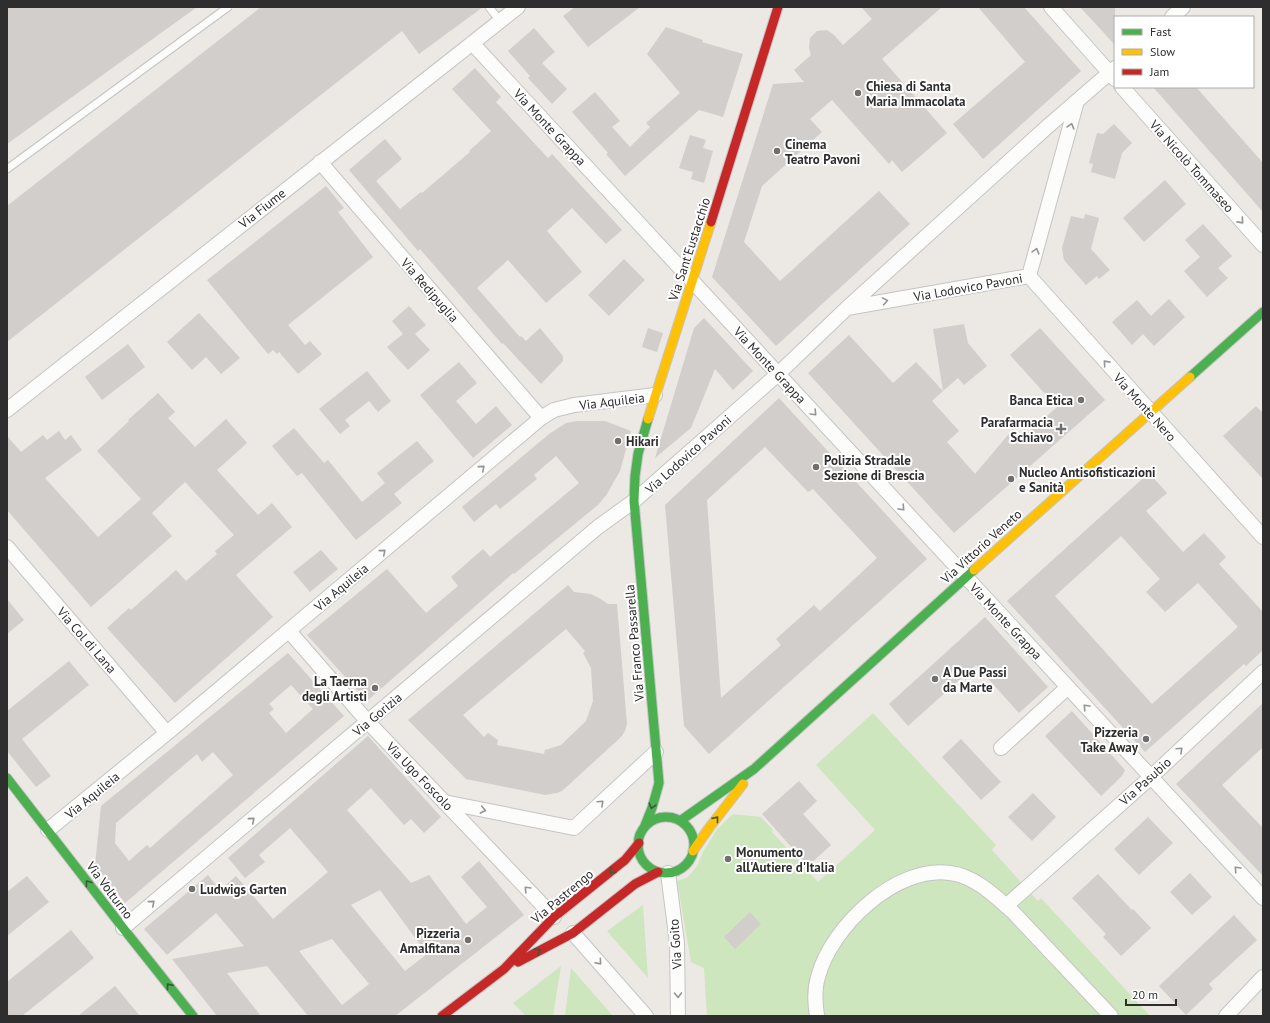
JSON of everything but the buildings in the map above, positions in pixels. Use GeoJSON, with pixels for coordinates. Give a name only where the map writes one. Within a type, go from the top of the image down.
{"type":"FeatureCollection","features":[{"type":"Feature","properties":{"kind":"street","name":"Via Fiume"},"geometry":{"type":"LineString","coordinates":[[7,410],[518,7]]}},
{"type":"Feature","properties":{"kind":"street","name":"Via Sant'Eustacchio"},"geometry":{"type":"LineString","coordinates":[[634,501],[638,454],[655,395],[693,282],[778,7]]}},
{"type":"Feature","properties":{"kind":"street"},"geometry":{"type":"LineString","coordinates":[[1051,7],[1113,74]]}},
{"type":"Feature","properties":{"kind":"street"},"geometry":{"type":"LineString","coordinates":[[1173,16],[1183,7]]}},
{"type":"Feature","properties":{"kind":"street","name":"Via Monte Grappa"},"geometry":{"type":"LineString","coordinates":[[472,43],[1263,898]]}},
{"type":"Feature","properties":{"kind":"street","name":"Via Lodovico Pavoni"},"geometry":{"type":"LineString","coordinates":[[634,501],[778,374],[847,308],[1047,127],[1113,74]]}},
{"type":"Feature","properties":{"kind":"street","name":"Via Nicolò Tommaseo"},"geometry":{"type":"LineString","coordinates":[[1123,88],[1263,245]]}},
{"type":"Feature","properties":{"kind":"street","name":"Via Lodovico Pavoni"},"geometry":{"type":"LineString","coordinates":[[847,308],[1029,276],[1078,101]]}},
{"type":"Feature","properties":{"kind":"street","name":"Via Redipuglia"},"geometry":{"type":"LineString","coordinates":[[320,162],[541,418]]}},
{"type":"Feature","properties":{"kind":"street","name":"Via Monte Nero"},"geometry":{"type":"LineString","coordinates":[[1029,276],[1150,413],[1263,537]]}},
{"type":"Feature","properties":{"kind":"street","name":"Via Vittorio Veneto"},"geometry":{"type":"LineString","coordinates":[[693,851],[708,828],[754,769],[966,577],[1263,312]]}},
{"type":"Feature","properties":{"kind":"street","name":"Via Aquileia"},"geometry":{"type":"LineString","coordinates":[[48,830],[167,733],[541,418],[554,410],[655,395]]}},
{"type":"Feature","properties":{"kind":"street","name":"Via Gorizia"},"geometry":{"type":"LineString","coordinates":[[122,928],[598,527],[634,501]]}},
{"type":"Feature","properties":{"kind":"street","name":"Via Franco Passarella"},"geometry":{"type":"LineString","coordinates":[[634,501],[658,783],[652,808],[644,828]]}},
{"type":"Feature","properties":{"kind":"street","name":"Via Col di Lana"},"geometry":{"type":"LineString","coordinates":[[7,547],[167,733]]}},
{"type":"Feature","properties":{"kind":"street","name":"Via Ugo Foscolo"},"geometry":{"type":"LineString","coordinates":[[289,631],[368,722],[554,917]]}},
{"type":"Feature","properties":{"kind":"street","name":"Via Pasubio"},"geometry":{"type":"LineString","coordinates":[[1006,906],[1151,777],[1263,672]]}},
{"type":"Feature","properties":{"kind":"street"},"geometry":{"type":"LineString","coordinates":[[1001,748],[1068,687]]}},
{"type":"Feature","properties":{"kind":"street"},"geometry":{"type":"LineString","coordinates":[[444,802],[574,828],[656,752]]}},
{"type":"Feature","properties":{"kind":"street","name":"Via Vittorio Veneto"},"geometry":{"type":"LineString","coordinates":[[675,818],[754,769]]}},
{"type":"Feature","properties":{"kind":"street","name":"Via Volturno"},"geometry":{"type":"LineString","coordinates":[[7,778],[122,928],[193,1016]]}},
{"type":"Feature","properties":{"kind":"street","name":"Via Franco Passarella"},"geometry":{"type":"LineString","coordinates":[[658,783],[665,797]]}},
{"type":"Feature","properties":{"kind":"street"},"geometry":{"type":"LineString","coordinates":[[675,818],[688,829],[693,839],[693,851],[690,860],[682,868],[673,872],[653,870],[645,863],[640,854],[638,843],[644,828],[658,819],[675,818]]}},
{"type":"Feature","properties":{"kind":"street","name":"Via Pastrengo"},"geometry":{"type":"LineString","coordinates":[[442,1016],[504,969],[554,917],[625,860],[638,843]]}},
{"type":"Feature","properties":{"kind":"street","name":"Via Pastrengo"},"geometry":{"type":"LineString","coordinates":[[504,969],[573,933],[635,884],[663,872]]}},
{"type":"Feature","properties":{"kind":"street","name":"Via Goito"},"geometry":{"type":"LineString","coordinates":[[663,872],[677,943],[678,1016]]}},
{"type":"Feature","properties":{"kind":"street"},"geometry":{"type":"LineString","coordinates":[[817,1016],[815,996],[818,976],[825,958],[835,940],[850,922],[882,893],[898,883],[915,876],[932,872],[950,873],[968,878],[984,887],[1006,906],[1111,1016]]}},
{"type":"Feature","properties":{"kind":"street"},"geometry":{"type":"LineString","coordinates":[[573,933],[646,1016]]}},
{"type":"Feature","properties":{"kind":"street"},"geometry":{"type":"LineString","coordinates":[[1226,1016],[1263,977]]}},
{"type":"Feature","properties":{"kind":"lane"},"geometry":{"type":"LineString","coordinates":[[7,169],[228,7]]}},
{"type":"Feature","properties":{"kind":"lane"},"geometry":{"type":"LineString","coordinates":[[489,7],[500,21]]}},
{"type":"Feature","properties":{"kind":"green space"},"geometry":{"type":"Polygon","coordinates":[[[873,713],[996,845],[992,850],[1038,901],[1041,898],[1150,1016],[707,1016],[704,968],[691,962],[677,881],[688,877],[697,866],[703,852],[717,829],[733,814],[761,817],[773,830],[772,832],[818,882],[875,830],[816,765],[873,713]]]}},
{"type":"Feature","properties":{"kind":"green space"},"geometry":{"type":"Polygon","coordinates":[[[643,905],[648,978],[607,931],[643,905]]]}},
{"type":"Feature","properties":{"kind":"green space"},"geometry":{"type":"Polygon","coordinates":[[[561,966],[553,1016],[526,1016],[513,1003],[561,966]]]}},
{"type":"Feature","properties":{"kind":"green space"},"geometry":{"type":"Polygon","coordinates":[[[571,968],[613,1016],[565,1016],[571,968]]]}},
{"type":"Feature","properties":{"kind":"traffic: fast"},"geometry":{"type":"LineString","coordinates":[[1190,377],[1263,312]]}},
{"type":"Feature","properties":{"kind":"traffic: fast"},"geometry":{"type":"LineString","coordinates":[[644,828],[652,808],[659,783],[634,501],[638,454],[648,419]]}},
{"type":"Feature","properties":{"kind":"traffic: fast"},"geometry":{"type":"LineString","coordinates":[[680,821],[754,769],[974,570]]}},
{"type":"Feature","properties":{"kind":"traffic: fast"},"geometry":{"type":"LineString","coordinates":[[7,778],[193,1016]]}},
{"type":"Feature","properties":{"kind":"traffic: fast"},"geometry":{"type":"LineString","coordinates":[[666,817],[681,822],[689,830],[694,845],[689,860],[681,868],[666,873],[651,868],[643,860],[638,845],[643,830],[651,822],[666,817]]}},
{"type":"Feature","properties":{"kind":"traffic: slow"},"geometry":{"type":"LineString","coordinates":[[648,419],[711,222]]}},
{"type":"Feature","properties":{"kind":"traffic: slow"},"geometry":{"type":"LineString","coordinates":[[974,570],[1190,377]]}},
{"type":"Feature","properties":{"kind":"traffic: slow"},"geometry":{"type":"LineString","coordinates":[[693,851],[743,784]]}},
{"type":"Feature","properties":{"kind":"traffic: jam"},"geometry":{"type":"LineString","coordinates":[[711,222],[778,7]]}},
{"type":"Feature","properties":{"kind":"traffic: jam"},"geometry":{"type":"LineString","coordinates":[[442,1016],[504,969],[554,917],[625,860],[639,843]]}},
{"type":"Feature","properties":{"kind":"traffic: jam"},"geometry":{"type":"LineString","coordinates":[[518,962],[573,933],[635,884],[658,872]]}},
{"type":"Feature","properties":{"kind":"place","name":"Chiesa di Santa Maria Immacolata"},"geometry":{"type":"Point","coordinates":[858,93]}},
{"type":"Feature","properties":{"kind":"place","name":"Cinema Teatro Pavoni"},"geometry":{"type":"Point","coordinates":[777,151]}},
{"type":"Feature","properties":{"kind":"place","name":"Banca Etica"},"geometry":{"type":"Point","coordinates":[1081,400]}},
{"type":"Feature","properties":{"kind":"place","name":"Parafarmacia Schiavo"},"geometry":{"type":"Point","coordinates":[1061,429]}},
{"type":"Feature","properties":{"kind":"place","name":"Hikari"},"geometry":{"type":"Point","coordinates":[618,441]}},
{"type":"Feature","properties":{"kind":"place","name":"Polizia Stradale Sezione di Brescia"},"geometry":{"type":"Point","coordinates":[816,467]}},
{"type":"Feature","properties":{"kind":"place","name":"Nucleo Antisofisticazioni e Sanità"},"geometry":{"type":"Point","coordinates":[1011,479]}},
{"type":"Feature","properties":{"kind":"place","name":"A Due Passi da Marte"},"geometry":{"type":"Point","coordinates":[935,679]}},
{"type":"Feature","properties":{"kind":"place","name":"La Taerna degli Artisti"},"geometry":{"type":"Point","coordinates":[375,688]}},
{"type":"Feature","properties":{"kind":"place","name":"Pizzeria Take Away"},"geometry":{"type":"Point","coordinates":[1146,739]}},
{"type":"Feature","properties":{"kind":"place","name":"Monumento all'Autiere d'Italia"},"geometry":{"type":"Point","coordinates":[728,859]}},
{"type":"Feature","properties":{"kind":"place","name":"Ludwigs Garten"},"geometry":{"type":"Point","coordinates":[192,889]}},
{"type":"Feature","properties":{"kind":"place","name":"Pizzeria Amalfitana"},"geometry":{"type":"Point","coordinates":[468,940]}}]}
